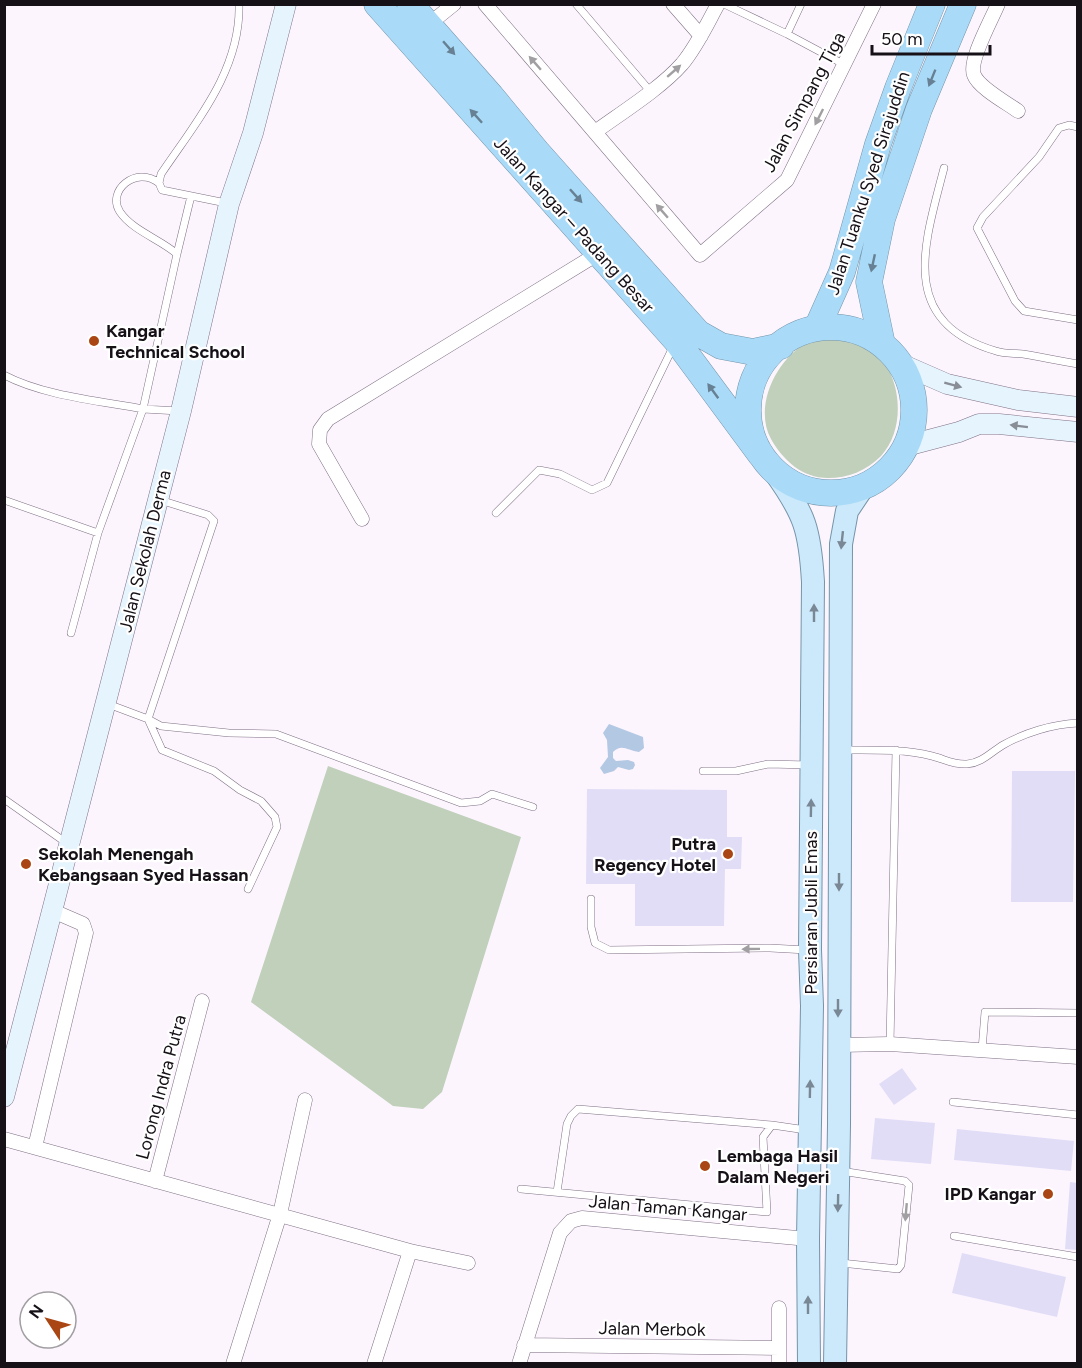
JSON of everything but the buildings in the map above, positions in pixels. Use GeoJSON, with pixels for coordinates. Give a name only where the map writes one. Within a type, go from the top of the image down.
{"type":"FeatureCollection","features":[{"type":"Feature","properties":{"kind":"highway","name":"Jalan Kangar – Padang Besar"},"geometry":{"type":"LineString","coordinates":[[377,4],[676,340],[767,463]]}},
{"type":"Feature","properties":{"kind":"highway","name":"Jalan Kangar – Padang Besar"},"geometry":{"type":"LineString","coordinates":[[410,4],[538,153],[698,333],[721,346],[753,352],[781,346]]}},
{"type":"Feature","properties":{"kind":"highway","name":"Jalan Tuanku Syed Sirajuddin"},"geometry":{"type":"LineString","coordinates":[[817,328],[842,272],[878,144],[932,4]]}},
{"type":"Feature","properties":{"kind":"highway","name":"Jalan Tuanku Syed Sirajuddin"},"geometry":{"type":"LineString","coordinates":[[891,353],[869,282],[882,219],[919,109],[963,4]]}},
{"type":"Feature","properties":{"kind":"highway"},"geometry":{"type":"LineString","coordinates":[[834,327],[868,335],[891,353],[907,375],[914,403],[914,418],[906,446],[884,474],[863,487],[832,494],[816,492],[787,481],[767,463],[752,435],[748,414],[750,392],[758,371],[771,354],[781,346],[792,337],[817,328],[834,327]]}},
{"type":"Feature","properties":{"kind":"main road","name":"Persiaran Jubli Emas"},"geometry":{"type":"LineString","coordinates":[[767,463],[800,510],[809,536],[813,591],[809,1364]]}},
{"type":"Feature","properties":{"kind":"main road","name":"Persiaran Jubli Emas"},"geometry":{"type":"LineString","coordinates":[[835,1364],[841,544],[847,511],[863,487]]}},
{"type":"Feature","properties":{"kind":"main road"},"geometry":{"type":"LineString","coordinates":[[810,950],[839,950]]}},
{"type":"Feature","properties":{"kind":"street","name":"Jalan Sekolah Derma"},"geometry":{"type":"LineString","coordinates":[[4,1097],[181,411],[229,204],[253,133],[286,4]]}},
{"type":"Feature","properties":{"kind":"street"},"geometry":{"type":"LineString","coordinates":[[428,25],[454,4]]}},
{"type":"Feature","properties":{"kind":"street"},"geometry":{"type":"LineString","coordinates":[[485,4],[595,132],[682,64],[701,36],[718,4]]}},
{"type":"Feature","properties":{"kind":"street"},"geometry":{"type":"LineString","coordinates":[[672,4],[701,36]]}},
{"type":"Feature","properties":{"kind":"street","name":"Jalan Simpang Tiga"},"geometry":{"type":"LineString","coordinates":[[595,132],[700,255],[787,180],[874,4]]}},
{"type":"Feature","properties":{"kind":"street"},"geometry":{"type":"LineString","coordinates":[[998,4],[973,61],[974,75],[983,86],[1018,111]]}},
{"type":"Feature","properties":{"kind":"street"},"geometry":{"type":"LineString","coordinates":[[362,519],[319,444],[320,430],[328,419],[599,253]]}},
{"type":"Feature","properties":{"kind":"street"},"geometry":{"type":"LineString","coordinates":[[891,353],[947,384],[1018,400],[1077,406]]}},
{"type":"Feature","properties":{"kind":"street"},"geometry":{"type":"LineString","coordinates":[[906,446],[959,432],[979,424],[1077,432]]}},
{"type":"Feature","properties":{"kind":"street"},"geometry":{"type":"LineString","coordinates":[[34,1147],[86,933],[83,924],[53,911]]}},
{"type":"Feature","properties":{"kind":"street","name":"Lorong Indra Putra"},"geometry":{"type":"LineString","coordinates":[[155,1181],[202,1001]]}},
{"type":"Feature","properties":{"kind":"street"},"geometry":{"type":"LineString","coordinates":[[839,1045],[890,1044],[1077,1057]]}},
{"type":"Feature","properties":{"kind":"street"},"geometry":{"type":"LineString","coordinates":[[234,1364],[280,1214],[305,1100]]}},
{"type":"Feature","properties":{"kind":"street"},"geometry":{"type":"LineString","coordinates":[[4,1139],[410,1251],[468,1263]]}},
{"type":"Feature","properties":{"kind":"street","name":"Jalan Taman Kangar"},"geometry":{"type":"LineString","coordinates":[[519,1364],[560,1233],[571,1221],[582,1218],[808,1239]]}},
{"type":"Feature","properties":{"kind":"street"},"geometry":{"type":"LineString","coordinates":[[374,1364],[410,1251]]}},
{"type":"Feature","properties":{"kind":"street"},"geometry":{"type":"LineString","coordinates":[[779,1308],[779,1364]]}},
{"type":"Feature","properties":{"kind":"street","name":"Jalan Merbok"},"geometry":{"type":"LineString","coordinates":[[524,1345],[779,1348]]}},
{"type":"Feature","properties":{"kind":"lane"},"geometry":{"type":"LineString","coordinates":[[159,183],[161,174],[227,71],[235,45],[239,4]]}},
{"type":"Feature","properties":{"kind":"lane"},"geometry":{"type":"LineString","coordinates":[[576,4],[650,91]]}},
{"type":"Feature","properties":{"kind":"lane"},"geometry":{"type":"LineString","coordinates":[[724,4],[845,65]]}},
{"type":"Feature","properties":{"kind":"lane"},"geometry":{"type":"LineString","coordinates":[[787,34],[801,4]]}},
{"type":"Feature","properties":{"kind":"lane"},"geometry":{"type":"LineString","coordinates":[[1077,127],[1069,125],[1059,128],[1039,157],[983,217],[977,228],[1015,301],[1024,311],[1077,320]]}},
{"type":"Feature","properties":{"kind":"lane"},"geometry":{"type":"LineString","coordinates":[[944,168],[926,241],[924,265],[926,285],[933,308],[942,320],[959,335],[980,346],[999,352],[1077,364]]}},
{"type":"Feature","properties":{"kind":"lane"},"geometry":{"type":"LineString","coordinates":[[177,254],[125,218],[118,209],[116,199],[123,186],[134,176],[150,176],[159,183],[162,190],[229,204]]}},
{"type":"Feature","properties":{"kind":"lane"},"geometry":{"type":"LineString","coordinates":[[71,633],[98,533],[143,409],[191,196]]}},
{"type":"Feature","properties":{"kind":"lane"},"geometry":{"type":"LineString","coordinates":[[496,513],[539,470],[561,474],[592,490],[607,483],[676,340]]}},
{"type":"Feature","properties":{"kind":"lane"},"geometry":{"type":"LineString","coordinates":[[4,375],[54,392],[143,409],[181,411]]}},
{"type":"Feature","properties":{"kind":"lane"},"geometry":{"type":"LineString","coordinates":[[4,500],[98,533]]}},
{"type":"Feature","properties":{"kind":"lane"},"geometry":{"type":"LineString","coordinates":[[158,500],[208,515],[214,521],[148,719],[162,750],[214,771],[240,790],[261,801],[274,817],[276,827],[248,889]]}},
{"type":"Feature","properties":{"kind":"lane"},"geometry":{"type":"LineString","coordinates":[[106,704],[161,726],[229,733],[276,734],[461,803],[480,801],[492,794],[533,807]]}},
{"type":"Feature","properties":{"kind":"lane"},"geometry":{"type":"LineString","coordinates":[[840,750],[896,750],[935,756],[947,763],[968,764],[985,759],[1002,746],[1025,735],[1077,723]]}},
{"type":"Feature","properties":{"kind":"lane"},"geometry":{"type":"LineString","coordinates":[[890,1044],[896,750]]}},
{"type":"Feature","properties":{"kind":"lane"},"geometry":{"type":"LineString","coordinates":[[703,771],[736,771],[768,764],[812,765]]}},
{"type":"Feature","properties":{"kind":"lane"},"geometry":{"type":"LineString","coordinates":[[4,799],[70,846]]}},
{"type":"Feature","properties":{"kind":"lane"},"geometry":{"type":"LineString","coordinates":[[591,899],[591,927],[595,943],[609,950],[810,950]]}},
{"type":"Feature","properties":{"kind":"lane"},"geometry":{"type":"LineString","coordinates":[[982,1050],[985,1012],[1077,1013]]}},
{"type":"Feature","properties":{"kind":"lane"},"geometry":{"type":"LineString","coordinates":[[953,1102],[1077,1115]]}},
{"type":"Feature","properties":{"kind":"lane"},"geometry":{"type":"LineString","coordinates":[[557,1192],[567,1124],[578,1109],[809,1130]]}},
{"type":"Feature","properties":{"kind":"lane"},"geometry":{"type":"LineString","coordinates":[[521,1189],[767,1212],[763,1137],[772,1125]]}},
{"type":"Feature","properties":{"kind":"lane"},"geometry":{"type":"LineString","coordinates":[[837,1263],[898,1269],[901,1265],[909,1185],[905,1180],[838,1171]]}},
{"type":"Feature","properties":{"kind":"lane"},"geometry":{"type":"LineString","coordinates":[[954,1236],[1077,1257]]}},
{"type":"Feature","properties":{"kind":"green space"},"geometry":{"type":"Polygon","coordinates":[[[829,336],[857,341],[872,349],[890,372],[898,401],[895,431],[881,456],[856,473],[828,478],[810,475],[787,461],[771,439],[766,426],[765,412],[771,384],[787,359],[810,341],[829,336]]]}},
{"type":"Feature","properties":{"kind":"green space"},"geometry":{"type":"Polygon","coordinates":[[[328,766],[521,837],[442,1092],[423,1109],[393,1106],[251,1002],[328,766]]]}},
{"type":"Feature","properties":{"kind":"water"},"geometry":{"type":"Polygon","coordinates":[[[609,724],[643,737],[644,748],[639,752],[619,748],[613,752],[613,758],[616,761],[634,762],[633,769],[618,767],[604,774],[600,768],[608,757],[607,740],[603,733],[609,724]]]}},
{"type":"Feature","properties":{"kind":"place","name":"Kangar Technical School"},"geometry":{"type":"Point","coordinates":[94,341]}},
{"type":"Feature","properties":{"kind":"place","name":"Putra Regency Hotel"},"geometry":{"type":"Point","coordinates":[728,854]}},
{"type":"Feature","properties":{"kind":"place","name":"Sekolah Menengah Kebangsaan Syed Hassan"},"geometry":{"type":"Point","coordinates":[26,864]}},
{"type":"Feature","properties":{"kind":"place","name":"Lembaga Hasil Dalam Negeri"},"geometry":{"type":"Point","coordinates":[705,1166]}},
{"type":"Feature","properties":{"kind":"place","name":"IPD Kangar"},"geometry":{"type":"Point","coordinates":[1048,1194]}}]}
